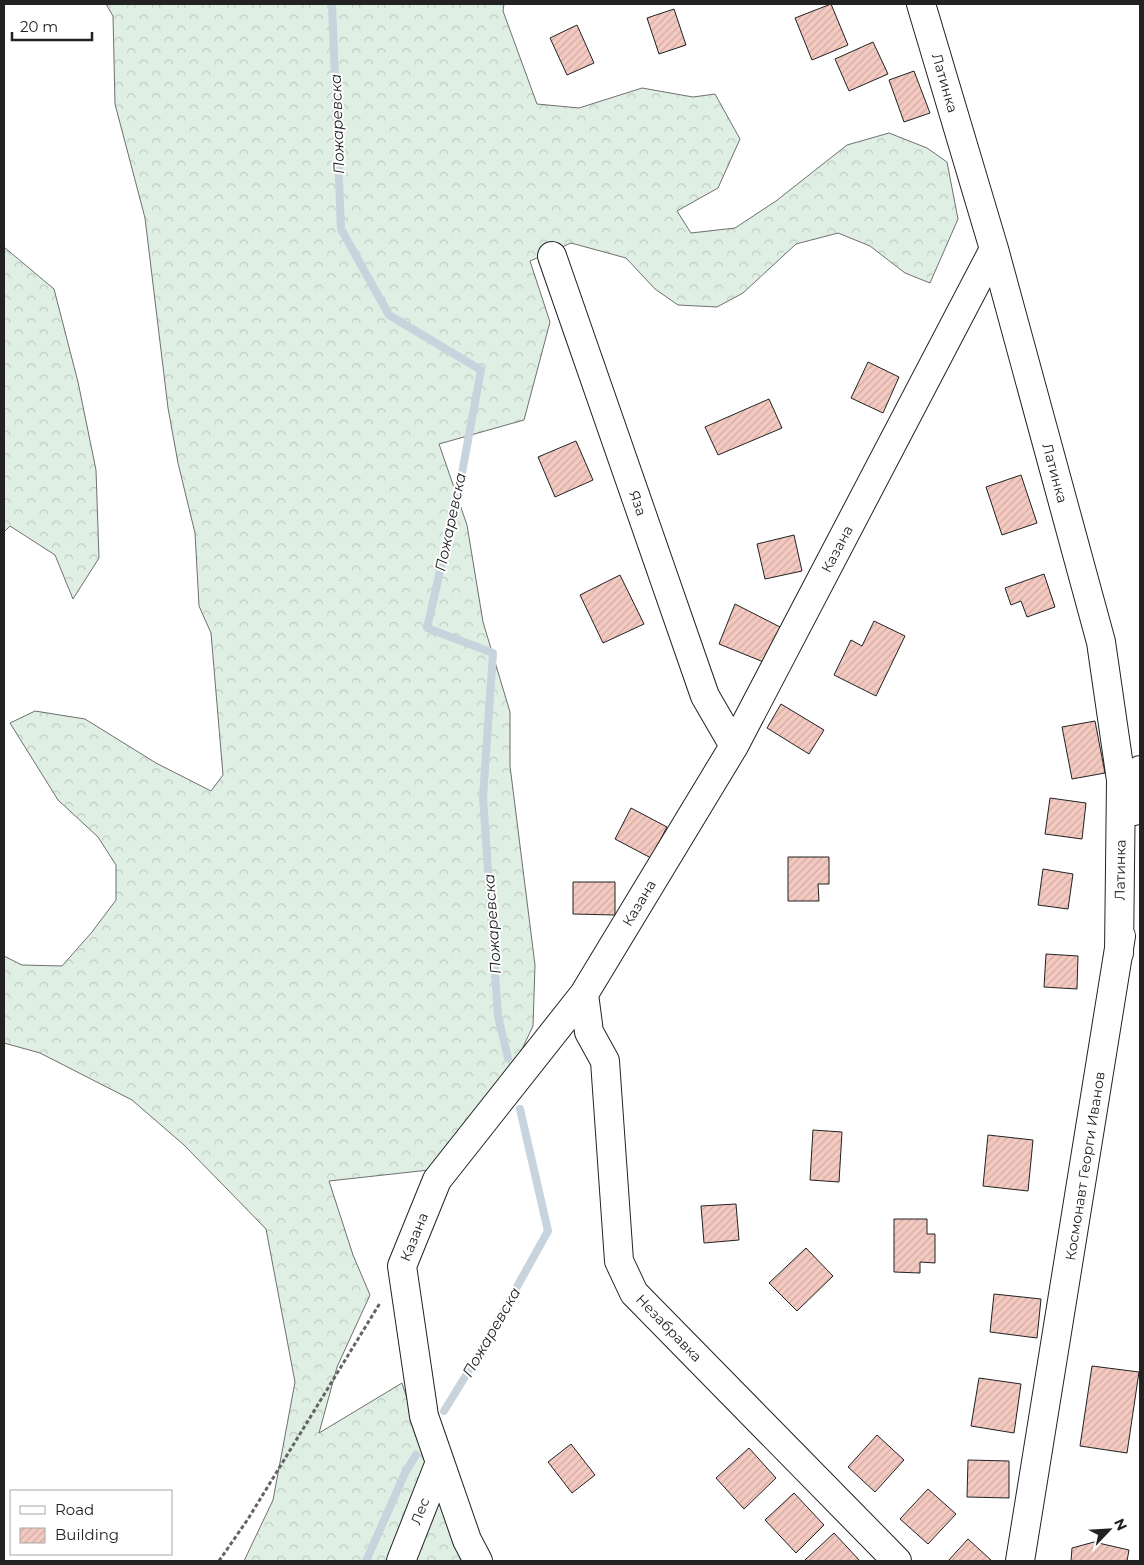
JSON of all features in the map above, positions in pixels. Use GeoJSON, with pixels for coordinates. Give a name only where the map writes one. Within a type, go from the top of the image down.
{"type":"FeatureCollection","features":[{"type":"Feature","properties":{"kind":"street","name":"Латинка"},"geometry":{"type":"LineString","coordinates":[[921,4],[994,250],[1101,642],[1121,780],[1130,953]]}},
{"type":"Feature","properties":{"kind":"street","name":"Казана"},"geometry":{"type":"LineString","coordinates":[[478,1561],[467,1540],[424,1416],[402,1266],[437,1180],[584,994],[734,746],[994,250]]}},
{"type":"Feature","properties":{"kind":"street","name":"Яза"},"geometry":{"type":"LineString","coordinates":[[552,256],[705,696],[734,746]]}},
{"type":"Feature","properties":{"kind":"street","name":"Космонавт Георги Иванов"},"geometry":{"type":"LineString","coordinates":[[1020,1561],[1130,953],[1140,770]]}},
{"type":"Feature","properties":{"kind":"street","name":"Незабравка"},"geometry":{"type":"LineString","coordinates":[[584,994],[589,1032],[605,1061],[619,1260],[634,1292],[897,1561]]}},
{"type":"Feature","properties":{"kind":"street","name":"Лес"},"geometry":{"type":"LineString","coordinates":[[401,1561],[440,1462]]}},
{"type":"Feature","properties":{"kind":"path"},"geometry":{"type":"LineString","coordinates":[[219,1561],[248,1519],[402,1266]]}},
{"type":"Feature","properties":{"kind":"green space"},"geometry":{"type":"Polygon","coordinates":[[[106,4],[504,4],[503,11],[537,104],[579,108],[642,88],[693,97],[715,94],[740,139],[718,188],[677,211],[691,233],[735,228],[776,201],[847,145],[889,133],[927,148],[947,162],[958,219],[930,283],[905,273],[870,246],[838,233],[796,244],[743,293],[717,307],[678,305],[655,289],[626,258],[571,243],[530,261],[550,322],[524,420],[439,444],[467,525],[483,622],[510,712],[510,766],[535,965],[533,1026],[495,1106],[429,1170],[329,1181],[353,1255],[370,1295],[337,1367],[319,1433],[402,1383],[440,1501],[472,1561],[244,1561],[273,1500],[295,1382],[266,1229],[184,1145],[132,1100],[40,1053],[4,1043],[4,956],[22,965],[62,966],[92,932],[116,900],[116,865],[98,837],[58,800],[10,723],[35,711],[85,719],[156,763],[211,791],[223,775],[211,633],[199,606],[195,533],[178,463],[168,408],[145,218],[115,104],[113,16],[106,4]]]}},
{"type":"Feature","properties":{"kind":"green space"},"geometry":{"type":"Polygon","coordinates":[[[4,247],[54,289],[78,382],[96,470],[99,558],[73,599],[55,555],[10,526],[4,532],[4,247]]]}},
{"type":"Feature","properties":{"kind":"building"},"geometry":{"type":"Polygon","coordinates":[[[831,4],[848,45],[812,60],[795,18],[831,4]]]}},
{"type":"Feature","properties":{"kind":"building"},"geometry":{"type":"Polygon","coordinates":[[[674,9],[686,45],[659,54],[647,18],[674,9]]]}},
{"type":"Feature","properties":{"kind":"building"},"geometry":{"type":"Polygon","coordinates":[[[577,25],[594,63],[567,75],[550,38],[577,25]]]}},
{"type":"Feature","properties":{"kind":"building"},"geometry":{"type":"Polygon","coordinates":[[[873,42],[888,74],[849,91],[835,59],[873,42]]]}},
{"type":"Feature","properties":{"kind":"building"},"geometry":{"type":"Polygon","coordinates":[[[914,71],[930,113],[904,122],[889,80],[914,71]]]}},
{"type":"Feature","properties":{"kind":"building"},"geometry":{"type":"Polygon","coordinates":[[[868,362],[899,377],[883,413],[851,398],[868,362]]]}},
{"type":"Feature","properties":{"kind":"building"},"geometry":{"type":"Polygon","coordinates":[[[769,399],[782,428],[718,455],[705,427],[769,399]]]}},
{"type":"Feature","properties":{"kind":"building"},"geometry":{"type":"Polygon","coordinates":[[[576,441],[593,480],[555,497],[538,457],[576,441]]]}},
{"type":"Feature","properties":{"kind":"building"},"geometry":{"type":"Polygon","coordinates":[[[1021,475],[1037,523],[1002,535],[986,487],[1021,475]]]}},
{"type":"Feature","properties":{"kind":"building"},"geometry":{"type":"Polygon","coordinates":[[[794,535],[802,571],[765,579],[757,544],[794,535]]]}},
{"type":"Feature","properties":{"kind":"building"},"geometry":{"type":"Polygon","coordinates":[[[1044,574],[1055,607],[1027,617],[1021,601],[1011,605],[1005,588],[1044,574]]]}},
{"type":"Feature","properties":{"kind":"building"},"geometry":{"type":"Polygon","coordinates":[[[620,575],[644,624],[603,643],[580,595],[620,575]]]}},
{"type":"Feature","properties":{"kind":"building"},"geometry":{"type":"Polygon","coordinates":[[[735,604],[782,628],[766,663],[719,644],[735,604]]]}},
{"type":"Feature","properties":{"kind":"building"},"geometry":{"type":"Polygon","coordinates":[[[874,621],[905,636],[876,696],[834,675],[851,640],[862,646],[874,621]]]}},
{"type":"Feature","properties":{"kind":"building"},"geometry":{"type":"Polygon","coordinates":[[[781,704],[824,730],[809,754],[767,728],[781,704]]]}},
{"type":"Feature","properties":{"kind":"building"},"geometry":{"type":"Polygon","coordinates":[[[1095,721],[1105,773],[1072,779],[1062,727],[1095,721]]]}},
{"type":"Feature","properties":{"kind":"building"},"geometry":{"type":"Polygon","coordinates":[[[1050,798],[1086,803],[1082,839],[1045,834],[1050,798]]]}},
{"type":"Feature","properties":{"kind":"building"},"geometry":{"type":"Polygon","coordinates":[[[631,808],[667,827],[651,858],[615,839],[631,808]]]}},
{"type":"Feature","properties":{"kind":"building"},"geometry":{"type":"Polygon","coordinates":[[[788,857],[829,857],[829,884],[818,884],[819,901],[788,901],[788,857]]]}},
{"type":"Feature","properties":{"kind":"building"},"geometry":{"type":"Polygon","coordinates":[[[1043,869],[1073,874],[1068,909],[1038,905],[1043,869]]]}},
{"type":"Feature","properties":{"kind":"building"},"geometry":{"type":"Polygon","coordinates":[[[573,882],[615,882],[615,915],[573,914],[573,882]]]}},
{"type":"Feature","properties":{"kind":"building"},"geometry":{"type":"Polygon","coordinates":[[[1046,954],[1078,956],[1077,989],[1044,987],[1046,954]]]}},
{"type":"Feature","properties":{"kind":"building"},"geometry":{"type":"Polygon","coordinates":[[[813,1130],[842,1132],[839,1182],[810,1180],[813,1130]]]}},
{"type":"Feature","properties":{"kind":"building"},"geometry":{"type":"Polygon","coordinates":[[[988,1135],[1033,1140],[1028,1191],[983,1186],[988,1135]]]}},
{"type":"Feature","properties":{"kind":"building"},"geometry":{"type":"Polygon","coordinates":[[[736,1204],[739,1240],[704,1243],[701,1206],[736,1204]]]}},
{"type":"Feature","properties":{"kind":"building"},"geometry":{"type":"Polygon","coordinates":[[[894,1219],[927,1219],[927,1234],[935,1234],[935,1263],[920,1262],[920,1273],[894,1272],[894,1219]]]}},
{"type":"Feature","properties":{"kind":"building"},"geometry":{"type":"Polygon","coordinates":[[[806,1248],[833,1276],[797,1311],[769,1283],[806,1248]]]}},
{"type":"Feature","properties":{"kind":"building"},"geometry":{"type":"Polygon","coordinates":[[[994,1294],[1041,1299],[1037,1338],[990,1332],[994,1294]]]}},
{"type":"Feature","properties":{"kind":"building"},"geometry":{"type":"Polygon","coordinates":[[[1092,1366],[1139,1372],[1127,1453],[1080,1446],[1092,1366]]]}},
{"type":"Feature","properties":{"kind":"building"},"geometry":{"type":"Polygon","coordinates":[[[979,1378],[1021,1384],[1014,1433],[971,1426],[979,1378]]]}},
{"type":"Feature","properties":{"kind":"building"},"geometry":{"type":"Polygon","coordinates":[[[877,1435],[904,1460],[875,1492],[848,1467],[877,1435]]]}},
{"type":"Feature","properties":{"kind":"building"},"geometry":{"type":"Polygon","coordinates":[[[571,1444],[595,1475],[572,1493],[548,1462],[571,1444]]]}},
{"type":"Feature","properties":{"kind":"building"},"geometry":{"type":"Polygon","coordinates":[[[749,1448],[776,1478],[744,1509],[716,1478],[749,1448]]]}},
{"type":"Feature","properties":{"kind":"building"},"geometry":{"type":"Polygon","coordinates":[[[968,1460],[1009,1461],[1009,1498],[967,1497],[968,1460]]]}},
{"type":"Feature","properties":{"kind":"building"},"geometry":{"type":"Polygon","coordinates":[[[928,1489],[956,1514],[928,1544],[900,1519],[928,1489]]]}},
{"type":"Feature","properties":{"kind":"building"},"geometry":{"type":"Polygon","coordinates":[[[794,1493],[824,1525],[796,1553],[765,1520],[794,1493]]]}},
{"type":"Feature","properties":{"kind":"building"},"geometry":{"type":"Polygon","coordinates":[[[834,1533],[860,1561],[805,1560],[834,1533]]]}},
{"type":"Feature","properties":{"kind":"building"},"geometry":{"type":"Polygon","coordinates":[[[968,1539],[992,1561],[948,1561],[968,1539]]]}},
{"type":"Feature","properties":{"kind":"building"},"geometry":{"type":"Polygon","coordinates":[[[1094,1542],[1129,1550],[1127,1561],[1071,1561],[1072,1548],[1094,1542]]]}},
{"type":"Feature","properties":{"kind":"waterway","name":"Пожаревска"},"geometry":{"type":"LineString","coordinates":[[332,4],[341,229],[389,315],[481,370],[459,489],[427,628],[493,653],[483,797],[498,1016],[508,1058]]}},
{"type":"Feature","properties":{"kind":"waterway","name":"Пожаревска"},"geometry":{"type":"LineString","coordinates":[[444,1411],[484,1346],[548,1231],[520,1109]]}},
{"type":"Feature","properties":{"kind":"waterway","name":"Пожаревска"},"geometry":{"type":"LineString","coordinates":[[366,1561],[405,1473],[416,1455]]}}]}
